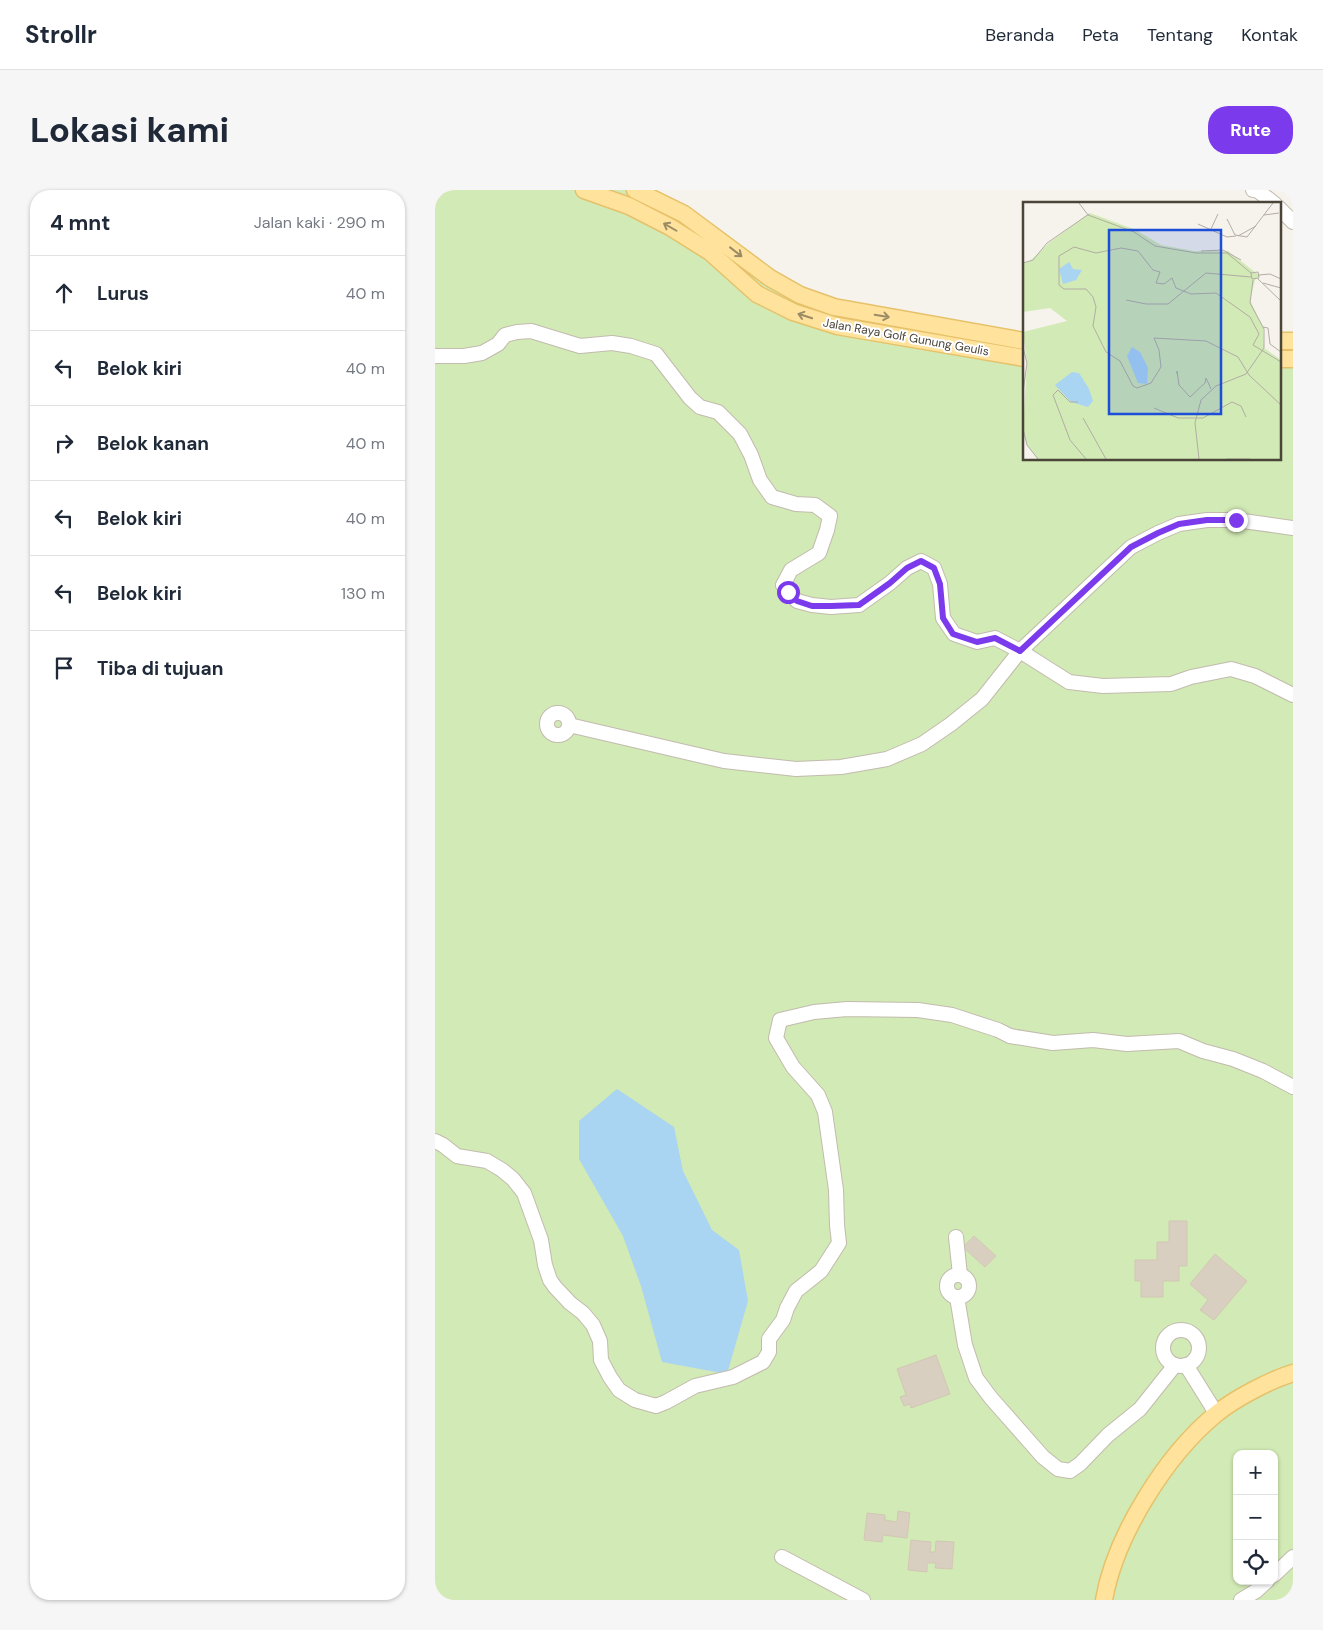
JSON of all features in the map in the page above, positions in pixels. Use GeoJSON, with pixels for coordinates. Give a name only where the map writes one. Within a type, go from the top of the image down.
{"type":"FeatureCollection","features":[{"type":"Feature","properties":{"kind":"main road","name":"Jalan Raya Golf Gunung Geulis"},"geometry":{"type":"LineString","coordinates":[[584,190],[629,206],[670,226],[710,252],[757,294],[793,312],[837,326],[1023,358]]}},
{"type":"Feature","properties":{"kind":"main road","name":"Jalan Raya Golf Gunung Geulis"},"geometry":{"type":"LineString","coordinates":[[635,190],[684,214],[770,278],[800,295],[834,307],[1023,341]]}},
{"type":"Feature","properties":{"kind":"main road"},"geometry":{"type":"LineString","coordinates":[[1103,1600],[1110,1572],[1124,1539],[1147,1496],[1171,1461],[1216,1413],[1259,1387],[1293,1373]]}},
{"type":"Feature","properties":{"kind":"street"},"geometry":{"type":"LineString","coordinates":[[1253,190],[1259,191],[1273,202]]}},
{"type":"Feature","properties":{"kind":"street"},"geometry":{"type":"LineString","coordinates":[[1281,210],[1293,222]]}},
{"type":"Feature","properties":{"kind":"street"},"geometry":{"type":"LineString","coordinates":[[435,356],[465,356],[482,353],[498,344],[505,335],[531,331],[580,346],[612,343],[631,346],[656,354],[690,398],[700,407],[718,412],[740,434],[761,480],[772,497],[796,504],[815,505],[830,516],[819,553],[791,570],[783,584],[797,601],[812,606],[859,605],[890,583],[907,568],[921,561],[934,568],[940,584],[943,618],[953,634],[977,642],[995,638],[1020,651],[1069,682],[1103,686],[1171,684],[1191,677],[1231,669],[1255,676],[1293,695]]}},
{"type":"Feature","properties":{"kind":"street"},"geometry":{"type":"LineString","coordinates":[[569,725],[724,761],[796,769],[841,767],[887,759],[922,744],[982,699],[1020,651],[1131,547],[1179,524],[1207,520],[1236,520],[1293,528]]}},
{"type":"Feature","properties":{"kind":"street"},"geometry":{"type":"LineString","coordinates":[[435,1141],[457,1156],[487,1161],[513,1179],[524,1193],[541,1240],[545,1265],[550,1280],[570,1304],[583,1313],[593,1325],[600,1341],[601,1360],[609,1377],[619,1390],[635,1400],[656,1406],[695,1386],[733,1377],[763,1362],[769,1352],[769,1339],[783,1320],[796,1291],[821,1271],[839,1244],[836,1190],[825,1112],[819,1095],[793,1067],[776,1038],[780,1020],[814,1012],[847,1009],[918,1010],[952,1015],[998,1030],[1010,1036],[1053,1043],[1093,1040],[1127,1044],[1179,1041],[1263,1071],[1293,1087]]}},
{"type":"Feature","properties":{"kind":"street"},"geometry":{"type":"LineString","coordinates":[[956,1237],[960,1275],[953,1276],[948,1281],[947,1288],[951,1295],[957,1297],[965,1345],[976,1378],[1043,1457],[1058,1469],[1070,1471],[1081,1464],[1108,1435],[1140,1409],[1181,1365],[1216,1413]]}},
{"type":"Feature","properties":{"kind":"street"},"geometry":{"type":"LineString","coordinates":[[782,1557],[863,1600]]}},
{"type":"Feature","properties":{"kind":"street"},"geometry":{"type":"LineString","coordinates":[[1278,1571],[1293,1557]]}},
{"type":"Feature","properties":{"kind":"street"},"geometry":{"type":"LineString","coordinates":[[1241,1600],[1263,1585]]}},
{"type":"Feature","properties":{"kind":"green space"},"geometry":{"type":"Polygon","coordinates":[[[435,190],[635,190],[803,296],[1023,341],[1023,460],[1281,460],[1281,341],[1293,341],[1293,1600],[435,1600],[435,190]]]}},
{"type":"Feature","properties":{"kind":"water"},"geometry":{"type":"Polygon","coordinates":[[[617,1089],[674,1127],[683,1171],[712,1230],[739,1250],[748,1301],[727,1374],[662,1362],[641,1286],[623,1236],[579,1159],[579,1121],[617,1089]]]}},
{"type":"Feature","properties":{"kind":"building"},"geometry":{"type":"Polygon","coordinates":[[[1169,1221],[1187,1221],[1187,1266],[1179,1266],[1179,1281],[1163,1281],[1163,1297],[1141,1297],[1141,1281],[1135,1281],[1135,1260],[1157,1260],[1157,1242],[1169,1242],[1169,1221]]]}},
{"type":"Feature","properties":{"kind":"building"},"geometry":{"type":"Polygon","coordinates":[[[974,1236],[996,1256],[985,1267],[963,1247],[974,1236]]]}},
{"type":"Feature","properties":{"kind":"building"},"geometry":{"type":"Polygon","coordinates":[[[1215,1254],[1247,1281],[1214,1320],[1200,1310],[1208,1300],[1190,1284],[1215,1254]]]}},
{"type":"Feature","properties":{"kind":"building"},"geometry":{"type":"Polygon","coordinates":[[[936,1355],[950,1394],[911,1408],[910,1404],[904,1406],[900,1397],[906,1395],[897,1369],[936,1355]]]}},
{"type":"Feature","properties":{"kind":"building"},"geometry":{"type":"Polygon","coordinates":[[[898,1511],[910,1513],[907,1538],[883,1535],[882,1542],[864,1540],[867,1513],[885,1515],[885,1520],[897,1522],[898,1511]]]}},
{"type":"Feature","properties":{"kind":"building"},"geometry":{"type":"Polygon","coordinates":[[[911,1540],[931,1542],[930,1552],[935,1552],[936,1541],[954,1542],[952,1569],[935,1568],[936,1563],[927,1563],[927,1572],[908,1570],[911,1540]]]}},
{"type":"Feature","properties":{"kind":"route"},"geometry":{"type":"LineString","coordinates":[[788,592],[797,601],[812,606],[859,605],[890,583],[907,568],[921,561],[934,568],[940,584],[943,618],[953,634],[977,642],[995,638],[1020,651],[1131,547],[1179,524],[1207,520],[1236,520]]}}]}
